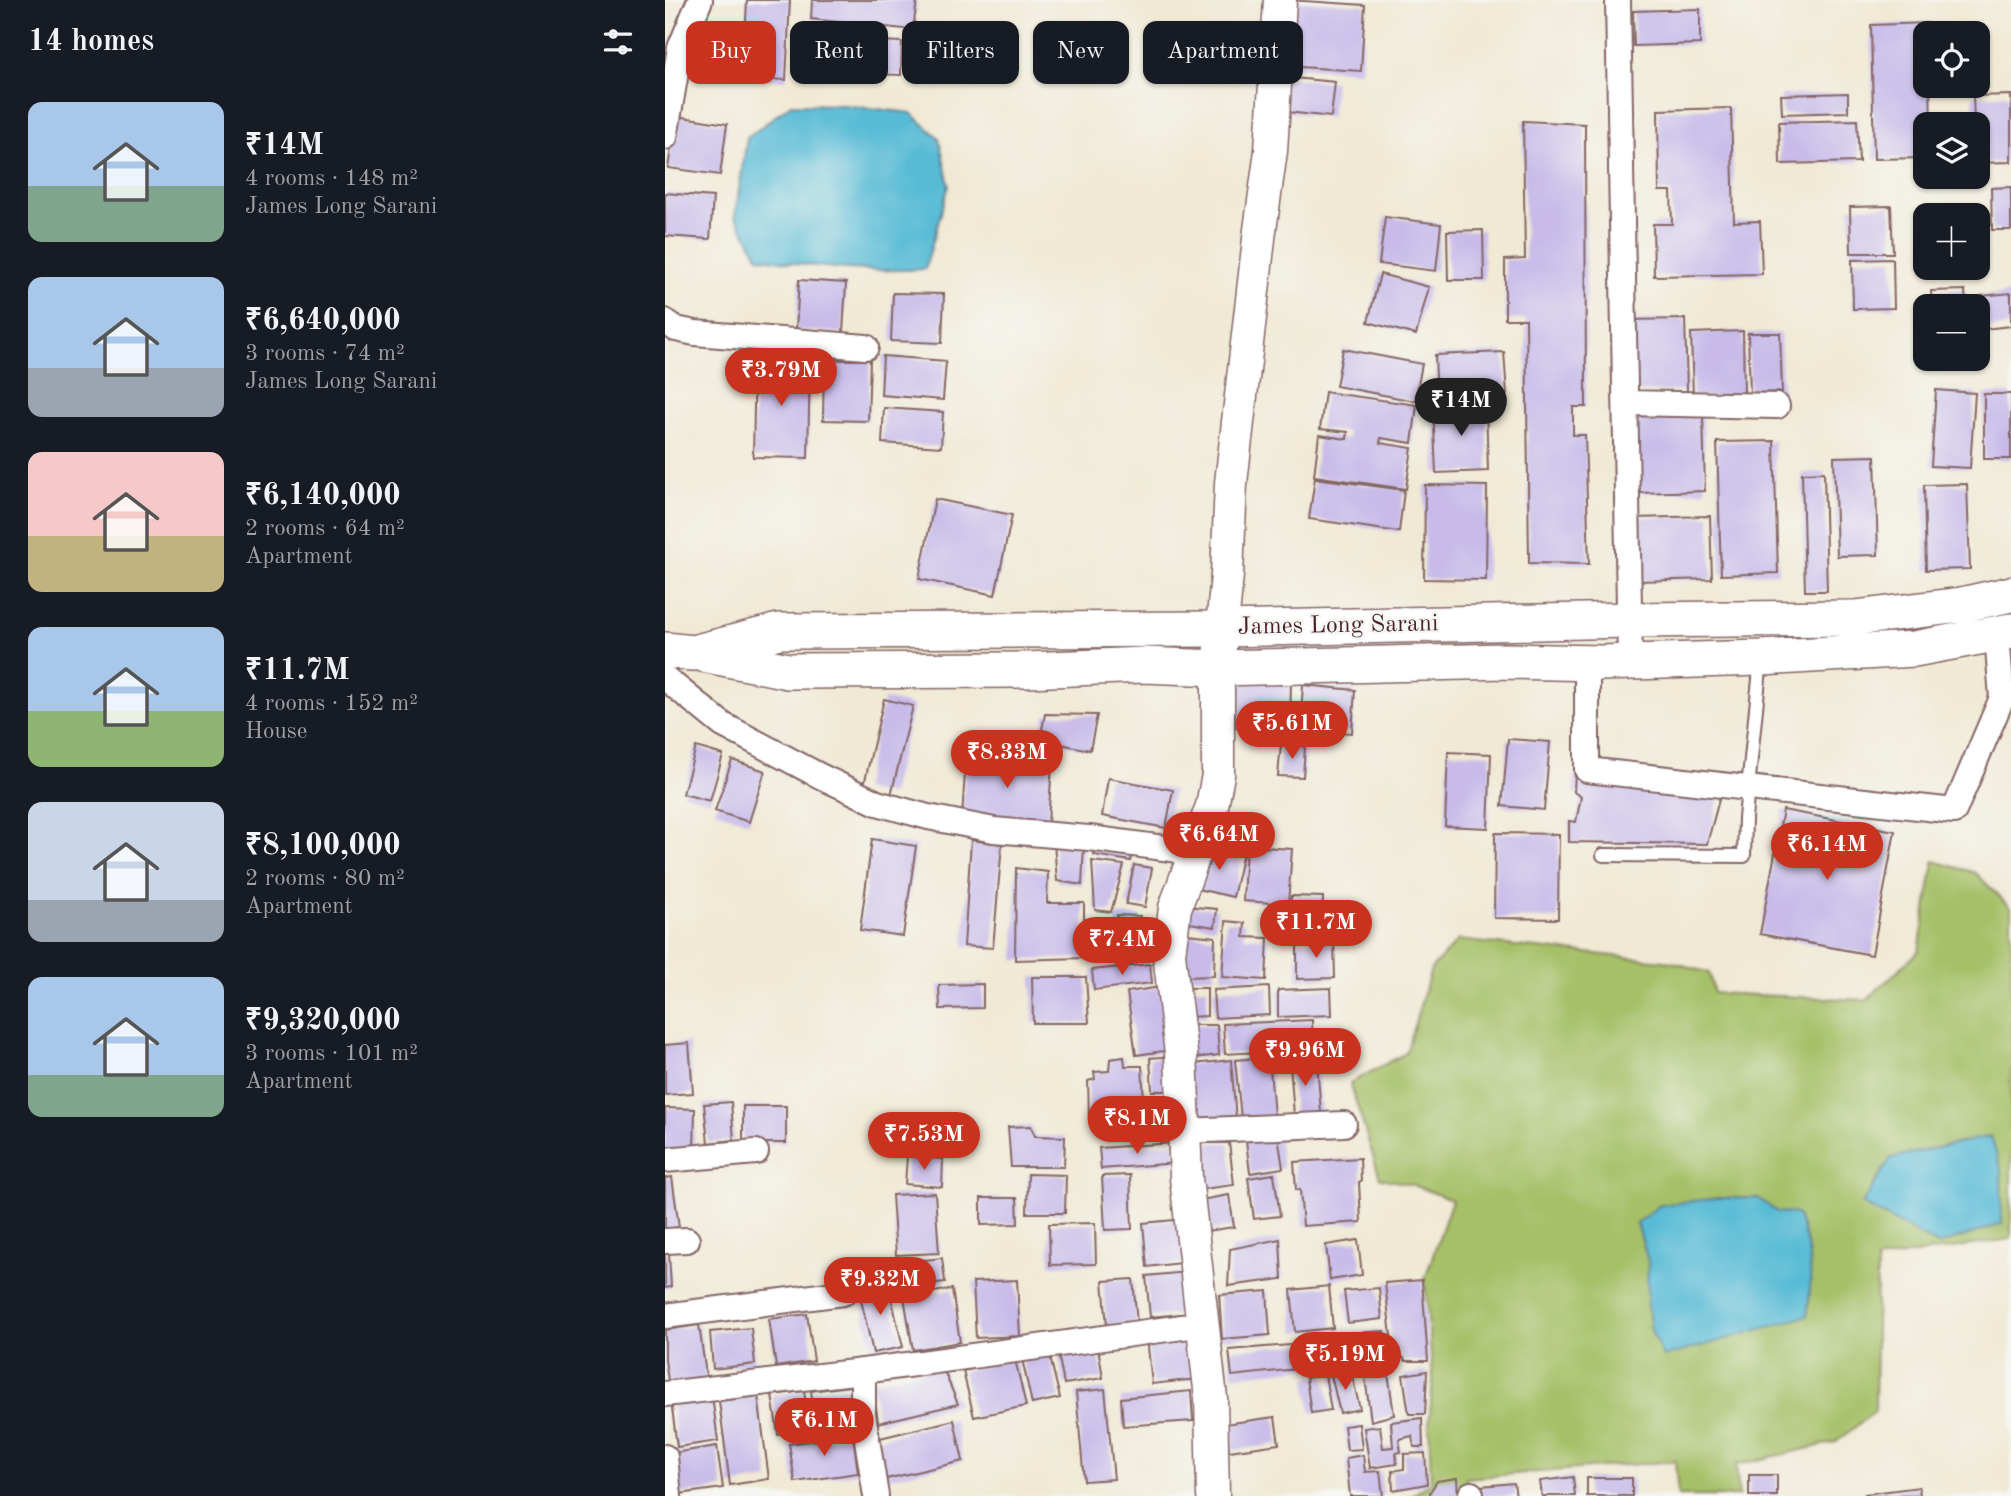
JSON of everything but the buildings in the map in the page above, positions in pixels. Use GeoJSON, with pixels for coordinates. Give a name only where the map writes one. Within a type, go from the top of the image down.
{"type":"FeatureCollection","features":[{"type":"Feature","properties":{"kind":"main road","name":"James Long Sarani"},"geometry":{"type":"LineString","coordinates":[[679,651],[779,631],[1221,629],[1855,618],[1961,605],[2011,594]]}},
{"type":"Feature","properties":{"kind":"main road"},"geometry":{"type":"LineString","coordinates":[[679,651],[788,671],[1027,670],[1144,664],[1218,668],[1389,663],[1630,663],[1914,649],[2004,633]]}},
{"type":"Feature","properties":{"kind":"street"},"geometry":{"type":"LineString","coordinates":[[665,137],[680,48],[700,0]]}},
{"type":"Feature","properties":{"kind":"street"},"geometry":{"type":"LineString","coordinates":[[1213,1496],[1211,1398],[1186,1178],[1181,1053],[1168,954],[1175,908],[1212,806],[1218,775],[1218,668],[1227,575],[1231,484],[1271,151],[1280,0]]}},
{"type":"Feature","properties":{"kind":"street"},"geometry":{"type":"LineString","coordinates":[[1618,0],[1630,663]]}},
{"type":"Feature","properties":{"kind":"street"},"geometry":{"type":"LineString","coordinates":[[665,321],[676,329],[695,333],[866,348]]}},
{"type":"Feature","properties":{"kind":"street"},"geometry":{"type":"LineString","coordinates":[[1626,403],[1777,406]]}},
{"type":"Feature","properties":{"kind":"street"},"geometry":{"type":"LineString","coordinates":[[1587,663],[1587,770],[1954,811],[2002,698],[2004,633]]}},
{"type":"Feature","properties":{"kind":"street"},"geometry":{"type":"LineString","coordinates":[[665,678],[723,725],[877,803],[928,817],[994,830],[1089,838],[1194,852]]}},
{"type":"Feature","properties":{"kind":"street"},"geometry":{"type":"LineString","coordinates":[[1186,1131],[1344,1124]]}},
{"type":"Feature","properties":{"kind":"street"},"geometry":{"type":"LineString","coordinates":[[665,1160],[756,1152]]}},
{"type":"Feature","properties":{"kind":"street"},"geometry":{"type":"LineString","coordinates":[[665,1316],[843,1293]]}},
{"type":"Feature","properties":{"kind":"street"},"geometry":{"type":"LineString","coordinates":[[665,1394],[863,1371],[1204,1324]]}},
{"type":"Feature","properties":{"kind":"street"},"geometry":{"type":"LineString","coordinates":[[863,1371],[863,1414],[876,1496]]}},
{"type":"Feature","properties":{"kind":"street"},"geometry":{"type":"LineString","coordinates":[[665,1457],[669,1496]]}},
{"type":"Feature","properties":{"kind":"lane"},"geometry":{"type":"LineString","coordinates":[[1603,855],[1744,856],[1761,658]]}},
{"type":"Feature","properties":{"kind":"green space"},"geometry":{"type":"Polygon","coordinates":[[[1934,861],[1976,873],[2011,909],[2011,1239],[1877,1260],[1875,1411],[1836,1442],[1736,1465],[1739,1496],[1678,1496],[1675,1461],[1466,1478],[1467,1496],[1411,1496],[1431,1483],[1429,1424],[1433,1380],[1425,1279],[1452,1200],[1413,1185],[1380,1178],[1350,1083],[1406,1053],[1431,969],[1458,940],[1673,962],[1709,973],[1714,993],[1866,1000],[1919,951],[1934,861]]]}},
{"type":"Feature","properties":{"kind":"water"},"geometry":{"type":"Polygon","coordinates":[[[791,104],[844,105],[911,113],[939,138],[949,185],[925,269],[842,269],[759,257],[735,216],[747,138],[791,104]]]}},
{"type":"Feature","properties":{"kind":"water"},"geometry":{"type":"Polygon","coordinates":[[[1991,1136],[2001,1169],[2002,1224],[1938,1245],[1862,1204],[1891,1158],[1991,1136]]]}},
{"type":"Feature","properties":{"kind":"water"},"geometry":{"type":"Polygon","coordinates":[[[1718,1198],[1758,1198],[1777,1212],[1797,1214],[1806,1239],[1810,1264],[1807,1316],[1663,1357],[1651,1330],[1647,1299],[1648,1261],[1637,1223],[1660,1205],[1718,1198]]]}}]}
